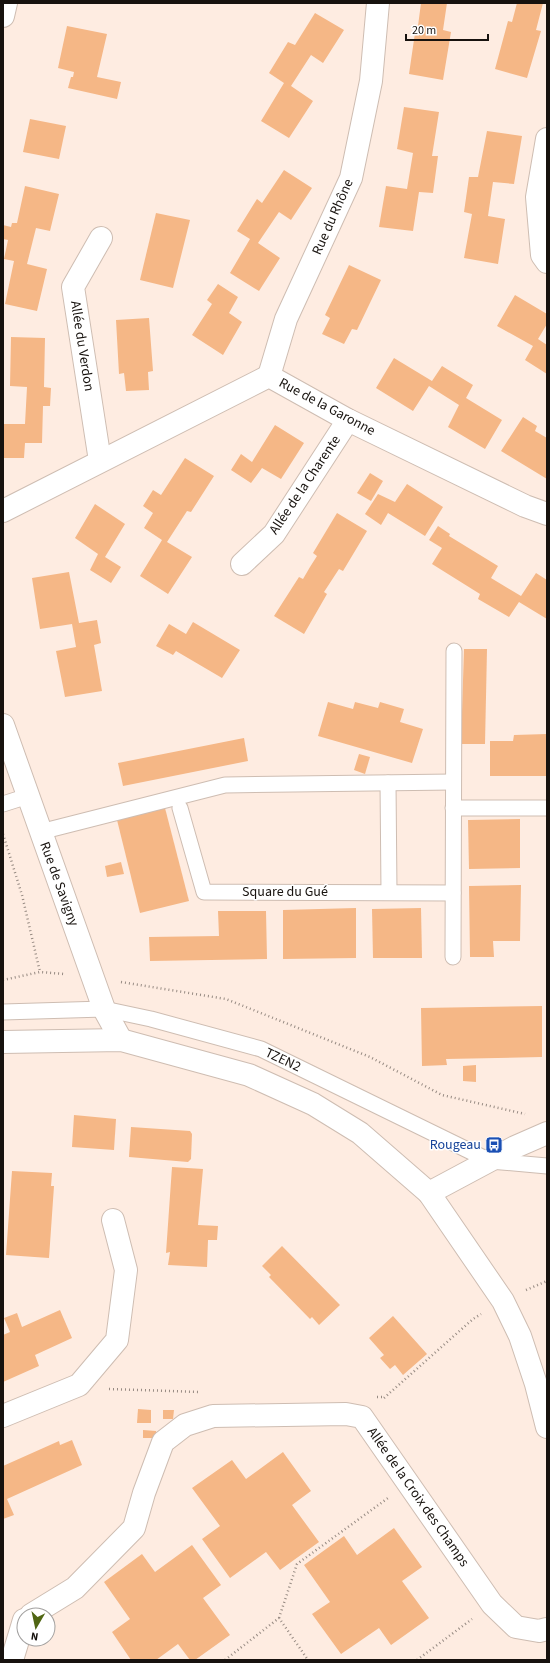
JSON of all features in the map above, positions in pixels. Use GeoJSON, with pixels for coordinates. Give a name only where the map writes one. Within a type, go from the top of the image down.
{"type":"FeatureCollection","features":[{"type":"Feature","properties":{"kind":"street"},"geometry":{"type":"LineString","coordinates":[[3,16],[6,3]]}},
{"type":"Feature","properties":{"kind":"street","name":"Rue du Rhône"},"geometry":{"type":"LineString","coordinates":[[269,376],[286,319],[351,178],[371,81],[378,3]]}},
{"type":"Feature","properties":{"kind":"street"},"geometry":{"type":"LineString","coordinates":[[547,139],[537,197],[542,255],[547,262]]}},
{"type":"Feature","properties":{"kind":"street","name":"Allée du Verdon"},"geometry":{"type":"LineString","coordinates":[[100,461],[73,287],[101,238]]}},
{"type":"Feature","properties":{"kind":"street","name":"Rue de la Garonne"},"geometry":{"type":"LineString","coordinates":[[3,511],[269,376],[348,420],[525,506],[547,514]]}},
{"type":"Feature","properties":{"kind":"street","name":"Allée de la Charente"},"geometry":{"type":"LineString","coordinates":[[242,564],[274,534],[348,420]]}},
{"type":"Feature","properties":{"kind":"street","name":"Rue de Savigny"},"geometry":{"type":"LineString","coordinates":[[3,725],[104,1009],[121,1040]]}},
{"type":"Feature","properties":{"kind":"street"},"geometry":{"type":"LineString","coordinates":[[3,1042],[121,1040],[249,1075],[313,1104],[360,1133],[429,1193],[503,1301],[520,1336],[536,1384],[547,1427]]}},
{"type":"Feature","properties":{"kind":"street"},"geometry":{"type":"LineString","coordinates":[[429,1193],[547,1132]]}},
{"type":"Feature","properties":{"kind":"street"},"geometry":{"type":"LineString","coordinates":[[3,1416],[79,1385],[117,1340],[126,1270],[113,1220]]}},
{"type":"Feature","properties":{"kind":"street","name":"Allée de la Croix des Champs"},"geometry":{"type":"LineString","coordinates":[[44,1607],[75,1588],[134,1528],[144,1493],[163,1442],[185,1425],[213,1416],[346,1414],[362,1417],[492,1604],[516,1627],[539,1631],[547,1629]]}},
{"type":"Feature","properties":{"kind":"street"},"geometry":{"type":"LineString","coordinates":[[12,1660],[16,1647]]}},
{"type":"Feature","properties":{"kind":"lane"},"geometry":{"type":"LineString","coordinates":[[453,957],[454,651]]}},
{"type":"Feature","properties":{"kind":"lane"},"geometry":{"type":"LineString","coordinates":[[40,832],[225,785],[453,782]]}},
{"type":"Feature","properties":{"kind":"lane"},"geometry":{"type":"LineString","coordinates":[[388,783],[389,892]]}},
{"type":"Feature","properties":{"kind":"lane"},"geometry":{"type":"LineString","coordinates":[[3,804],[28,796]]}},
{"type":"Feature","properties":{"kind":"lane","name":"Square du Gué"},"geometry":{"type":"LineString","coordinates":[[180,808],[204,892],[453,893]]}},
{"type":"Feature","properties":{"kind":"lane"},"geometry":{"type":"LineString","coordinates":[[453,808],[547,808]]}},
{"type":"Feature","properties":{"kind":"lane","name":"TZEN2"},"geometry":{"type":"LineString","coordinates":[[3,1012],[104,1009],[151,1019],[262,1049],[490,1161],[547,1166]]}},
{"type":"Feature","properties":{"kind":"path"},"geometry":{"type":"LineString","coordinates":[[3,834],[22,895],[40,972]]}},
{"type":"Feature","properties":{"kind":"path"},"geometry":{"type":"LineString","coordinates":[[362,1417],[474,1319],[503,1301],[547,1281]]}},
{"type":"Feature","properties":{"kind":"path"},"geometry":{"type":"LineString","coordinates":[[225,1660],[279,1618],[297,1564],[408,1483]]}},
{"type":"Feature","properties":{"kind":"path"},"geometry":{"type":"LineString","coordinates":[[417,1660],[492,1604]]}},
{"type":"Feature","properties":{"kind":"path"},"geometry":{"type":"LineString","coordinates":[[279,1618],[308,1660]]}},
{"type":"Feature","properties":{"kind":"building"},"geometry":{"type":"Polygon","coordinates":[[[421,3],[447,3],[443,30],[451,32],[443,80],[409,74],[421,3]]]}},
{"type":"Feature","properties":{"kind":"building"},"geometry":{"type":"Polygon","coordinates":[[[517,3],[543,3],[536,30],[541,31],[527,78],[495,69],[508,21],[512,22],[517,3]]]}},
{"type":"Feature","properties":{"kind":"building"},"geometry":{"type":"Polygon","coordinates":[[[315,13],[344,30],[323,63],[311,55],[291,86],[313,101],[289,138],[261,121],[284,83],[269,73],[288,42],[295,45],[315,13]]]}},
{"type":"Feature","properties":{"kind":"building"},"geometry":{"type":"Polygon","coordinates":[[[67,26],[107,34],[97,77],[121,82],[117,99],[68,88],[74,72],[58,68],[67,26]]]}},
{"type":"Feature","properties":{"kind":"building"},"geometry":{"type":"Polygon","coordinates":[[[404,107],[439,112],[432,156],[438,156],[433,193],[419,192],[413,231],[379,227],[386,186],[407,189],[413,153],[397,149],[404,107]]]}},
{"type":"Feature","properties":{"kind":"building"},"geometry":{"type":"Polygon","coordinates":[[[30,119],[66,126],[59,159],[23,152],[30,119]]]}},
{"type":"Feature","properties":{"kind":"building"},"geometry":{"type":"Polygon","coordinates":[[[487,131],[522,136],[514,184],[493,182],[488,216],[505,219],[498,264],[464,258],[472,214],[464,212],[469,177],[478,177],[487,131]]]}},
{"type":"Feature","properties":{"kind":"building"},"geometry":{"type":"Polygon","coordinates":[[[284,170],[312,188],[291,220],[279,212],[258,243],[280,258],[259,291],[230,273],[250,239],[237,231],[257,199],[262,203],[284,170]]]}},
{"type":"Feature","properties":{"kind":"building"},"geometry":{"type":"Polygon","coordinates":[[[25,186],[59,194],[50,231],[36,228],[27,264],[47,269],[37,311],[5,304],[14,261],[4,259],[8,240],[3,239],[3,225],[11,227],[12,223],[17,223],[25,186]]]}},
{"type":"Feature","properties":{"kind":"building"},"geometry":{"type":"Polygon","coordinates":[[[156,213],[190,220],[173,288],[140,280],[156,213]]]}},
{"type":"Feature","properties":{"kind":"building"},"geometry":{"type":"Polygon","coordinates":[[[349,265],[381,280],[357,330],[352,329],[344,344],[322,334],[330,318],[325,315],[349,265]]]}},
{"type":"Feature","properties":{"kind":"building"},"geometry":{"type":"Polygon","coordinates":[[[218,284],[238,297],[229,313],[242,322],[223,355],[192,335],[212,304],[207,300],[218,284]]]}},
{"type":"Feature","properties":{"kind":"building"},"geometry":{"type":"Polygon","coordinates":[[[515,295],[547,314],[547,324],[538,339],[547,345],[547,374],[525,360],[533,346],[497,326],[515,295]]]}},
{"type":"Feature","properties":{"kind":"building"},"geometry":{"type":"Polygon","coordinates":[[[149,318],[153,371],[148,372],[149,390],[126,391],[124,373],[119,374],[116,320],[149,318]]]}},
{"type":"Feature","properties":{"kind":"building"},"geometry":{"type":"Polygon","coordinates":[[[11,337],[45,338],[44,387],[51,388],[50,406],[43,406],[42,443],[25,443],[24,458],[3,458],[3,424],[25,424],[27,387],[10,386],[11,337]]]}},
{"type":"Feature","properties":{"kind":"building"},"geometry":{"type":"Polygon","coordinates":[[[394,358],[432,381],[442,366],[473,385],[466,398],[502,420],[485,449],[448,427],[459,405],[429,386],[413,411],[376,388],[394,358]]]}},
{"type":"Feature","properties":{"kind":"building"},"geometry":{"type":"Polygon","coordinates":[[[523,417],[537,426],[535,431],[547,438],[547,479],[501,451],[523,417]]]}},
{"type":"Feature","properties":{"kind":"building"},"geometry":{"type":"Polygon","coordinates":[[[275,425],[304,443],[281,479],[262,468],[251,483],[231,470],[241,454],[252,462],[275,425]]]}},
{"type":"Feature","properties":{"kind":"building"},"geometry":{"type":"Polygon","coordinates":[[[185,458],[214,476],[191,512],[187,511],[167,542],[192,557],[168,594],[140,576],[162,540],[144,528],[153,513],[143,506],[153,490],[161,495],[185,458]]]}},
{"type":"Feature","properties":{"kind":"building"},"geometry":{"type":"Polygon","coordinates":[[[370,473],[383,481],[371,501],[357,493],[370,473]]]}},
{"type":"Feature","properties":{"kind":"building"},"geometry":{"type":"Polygon","coordinates":[[[407,484],[443,507],[425,536],[388,513],[381,525],[365,514],[378,494],[395,502],[407,484]]]}},
{"type":"Feature","properties":{"kind":"building"},"geometry":{"type":"Polygon","coordinates":[[[95,504],[125,524],[105,557],[121,567],[111,583],[90,570],[98,554],[75,538],[95,504]]]}},
{"type":"Feature","properties":{"kind":"building"},"geometry":{"type":"Polygon","coordinates":[[[337,513],[367,531],[343,571],[339,569],[324,592],[327,594],[304,634],[274,616],[299,577],[303,579],[317,556],[313,553],[337,513]]]}},
{"type":"Feature","properties":{"kind":"building"},"geometry":{"type":"Polygon","coordinates":[[[438,526],[450,534],[449,536],[498,566],[491,578],[521,596],[536,573],[547,580],[547,619],[519,602],[509,617],[478,599],[480,594],[432,564],[442,548],[429,540],[438,526]]]}},
{"type":"Feature","properties":{"kind":"building"},"geometry":{"type":"Polygon","coordinates":[[[69,572],[79,623],[97,620],[101,643],[94,645],[102,691],[65,697],[56,651],[76,647],[72,624],[40,629],[32,578],[69,572]]]}},
{"type":"Feature","properties":{"kind":"building"},"geometry":{"type":"Polygon","coordinates":[[[193,622],[240,650],[222,678],[176,651],[173,655],[156,646],[169,624],[186,634],[193,622]]]}},
{"type":"Feature","properties":{"kind":"building"},"geometry":{"type":"Polygon","coordinates":[[[464,649],[487,649],[485,744],[461,744],[464,649]]]}},
{"type":"Feature","properties":{"kind":"building"},"geometry":{"type":"Polygon","coordinates":[[[328,702],[353,709],[355,702],[378,708],[380,702],[404,709],[400,722],[423,729],[412,763],[318,736],[328,702]]]}},
{"type":"Feature","properties":{"kind":"building"},"geometry":{"type":"Polygon","coordinates":[[[547,734],[547,776],[490,776],[490,741],[513,741],[514,735],[547,734]]]}},
{"type":"Feature","properties":{"kind":"building"},"geometry":{"type":"Polygon","coordinates":[[[244,738],[248,761],[123,786],[118,763],[244,738]]]}},
{"type":"Feature","properties":{"kind":"building"},"geometry":{"type":"Polygon","coordinates":[[[359,754],[370,757],[365,774],[354,770],[359,754]]]}},
{"type":"Feature","properties":{"kind":"building"},"geometry":{"type":"Polygon","coordinates":[[[165,808],[189,901],[140,913],[117,820],[165,808]]]}},
{"type":"Feature","properties":{"kind":"building"},"geometry":{"type":"Polygon","coordinates":[[[520,819],[520,868],[469,869],[468,820],[520,819]]]}},
{"type":"Feature","properties":{"kind":"building"},"geometry":{"type":"Polygon","coordinates":[[[121,862],[124,874],[107,877],[105,866],[121,862]]]}},
{"type":"Feature","properties":{"kind":"building"},"geometry":{"type":"Polygon","coordinates":[[[521,885],[520,941],[493,941],[494,957],[470,957],[469,886],[521,885]]]}},
{"type":"Feature","properties":{"kind":"building"},"geometry":{"type":"Polygon","coordinates":[[[356,908],[356,958],[283,959],[283,910],[356,908]]]}},
{"type":"Feature","properties":{"kind":"building"},"geometry":{"type":"Polygon","coordinates":[[[421,908],[422,958],[373,958],[372,909],[421,908]]]}},
{"type":"Feature","properties":{"kind":"building"},"geometry":{"type":"Polygon","coordinates":[[[218,911],[266,911],[267,959],[150,961],[149,937],[219,936],[218,911]]]}},
{"type":"Feature","properties":{"kind":"building"},"geometry":{"type":"Polygon","coordinates":[[[542,1006],[542,1057],[446,1059],[447,1065],[422,1066],[421,1008],[542,1006]]]}},
{"type":"Feature","properties":{"kind":"building"},"geometry":{"type":"Polygon","coordinates":[[[476,1065],[476,1082],[463,1081],[463,1066],[476,1065]]]}},
{"type":"Feature","properties":{"kind":"building"},"geometry":{"type":"Polygon","coordinates":[[[74,1115],[116,1119],[114,1150],[72,1147],[74,1115]]]}},
{"type":"Feature","properties":{"kind":"building"},"geometry":{"type":"Polygon","coordinates":[[[131,1127],[190,1131],[192,1134],[191,1159],[188,1162],[129,1157],[131,1127]]]}},
{"type":"Feature","properties":{"kind":"building"},"geometry":{"type":"Polygon","coordinates":[[[172,1167],[203,1169],[198,1225],[218,1226],[217,1240],[208,1240],[207,1267],[168,1265],[170,1252],[166,1253],[172,1167]]]}},
{"type":"Feature","properties":{"kind":"building"},"geometry":{"type":"Polygon","coordinates":[[[12,1171],[52,1173],[51,1186],[54,1186],[49,1258],[6,1255],[12,1171]]]}},
{"type":"Feature","properties":{"kind":"building"},"geometry":{"type":"Polygon","coordinates":[[[282,1246],[340,1305],[319,1325],[312,1317],[310,1319],[269,1277],[271,1275],[262,1266],[282,1246]]]}},
{"type":"Feature","properties":{"kind":"building"},"geometry":{"type":"Polygon","coordinates":[[[60,1310],[72,1338],[35,1355],[39,1366],[3,1382],[3,1335],[10,1332],[4,1318],[17,1313],[22,1327],[60,1310]]]}},
{"type":"Feature","properties":{"kind":"building"},"geometry":{"type":"Polygon","coordinates":[[[393,1316],[427,1354],[403,1375],[395,1365],[390,1369],[380,1358],[384,1355],[369,1338],[393,1316]]]}},
{"type":"Feature","properties":{"kind":"building"},"geometry":{"type":"Polygon","coordinates":[[[138,1409],[151,1410],[151,1423],[137,1423],[138,1409]]]}},
{"type":"Feature","properties":{"kind":"building"},"geometry":{"type":"Polygon","coordinates":[[[163,1410],[174,1410],[173,1419],[163,1419],[163,1410]]]}},
{"type":"Feature","properties":{"kind":"building"},"geometry":{"type":"Polygon","coordinates":[[[143,1430],[156,1431],[156,1438],[143,1438],[143,1430]]]}},
{"type":"Feature","properties":{"kind":"building"},"geometry":{"type":"Polygon","coordinates":[[[72,1440],[82,1465],[7,1499],[14,1515],[3,1519],[3,1466],[59,1441],[60,1445],[72,1440]]]}},
{"type":"Feature","properties":{"kind":"building"},"geometry":{"type":"Polygon","coordinates":[[[283,1452],[311,1491],[292,1505],[319,1542],[280,1570],[266,1552],[230,1578],[202,1539],[220,1526],[192,1488],[232,1460],[246,1479],[283,1452]]]}},
{"type":"Feature","properties":{"kind":"building"},"geometry":{"type":"Polygon","coordinates":[[[394,1528],[422,1567],[402,1581],[429,1618],[391,1645],[379,1628],[341,1654],[312,1614],[330,1602],[304,1565],[344,1536],[357,1555],[394,1528]]]}},
{"type":"Feature","properties":{"kind":"building"},"geometry":{"type":"Polygon","coordinates":[[[192,1545],[221,1585],[203,1598],[230,1635],[195,1660],[190,1660],[178,1644],[156,1660],[131,1660],[112,1632],[130,1619],[104,1582],[142,1554],[155,1572],[192,1545]]]}},
{"type":"Feature","properties":{"kind":"place","name":"Rougeau"},"geometry":{"type":"Point","coordinates":[494,1145]}}]}
